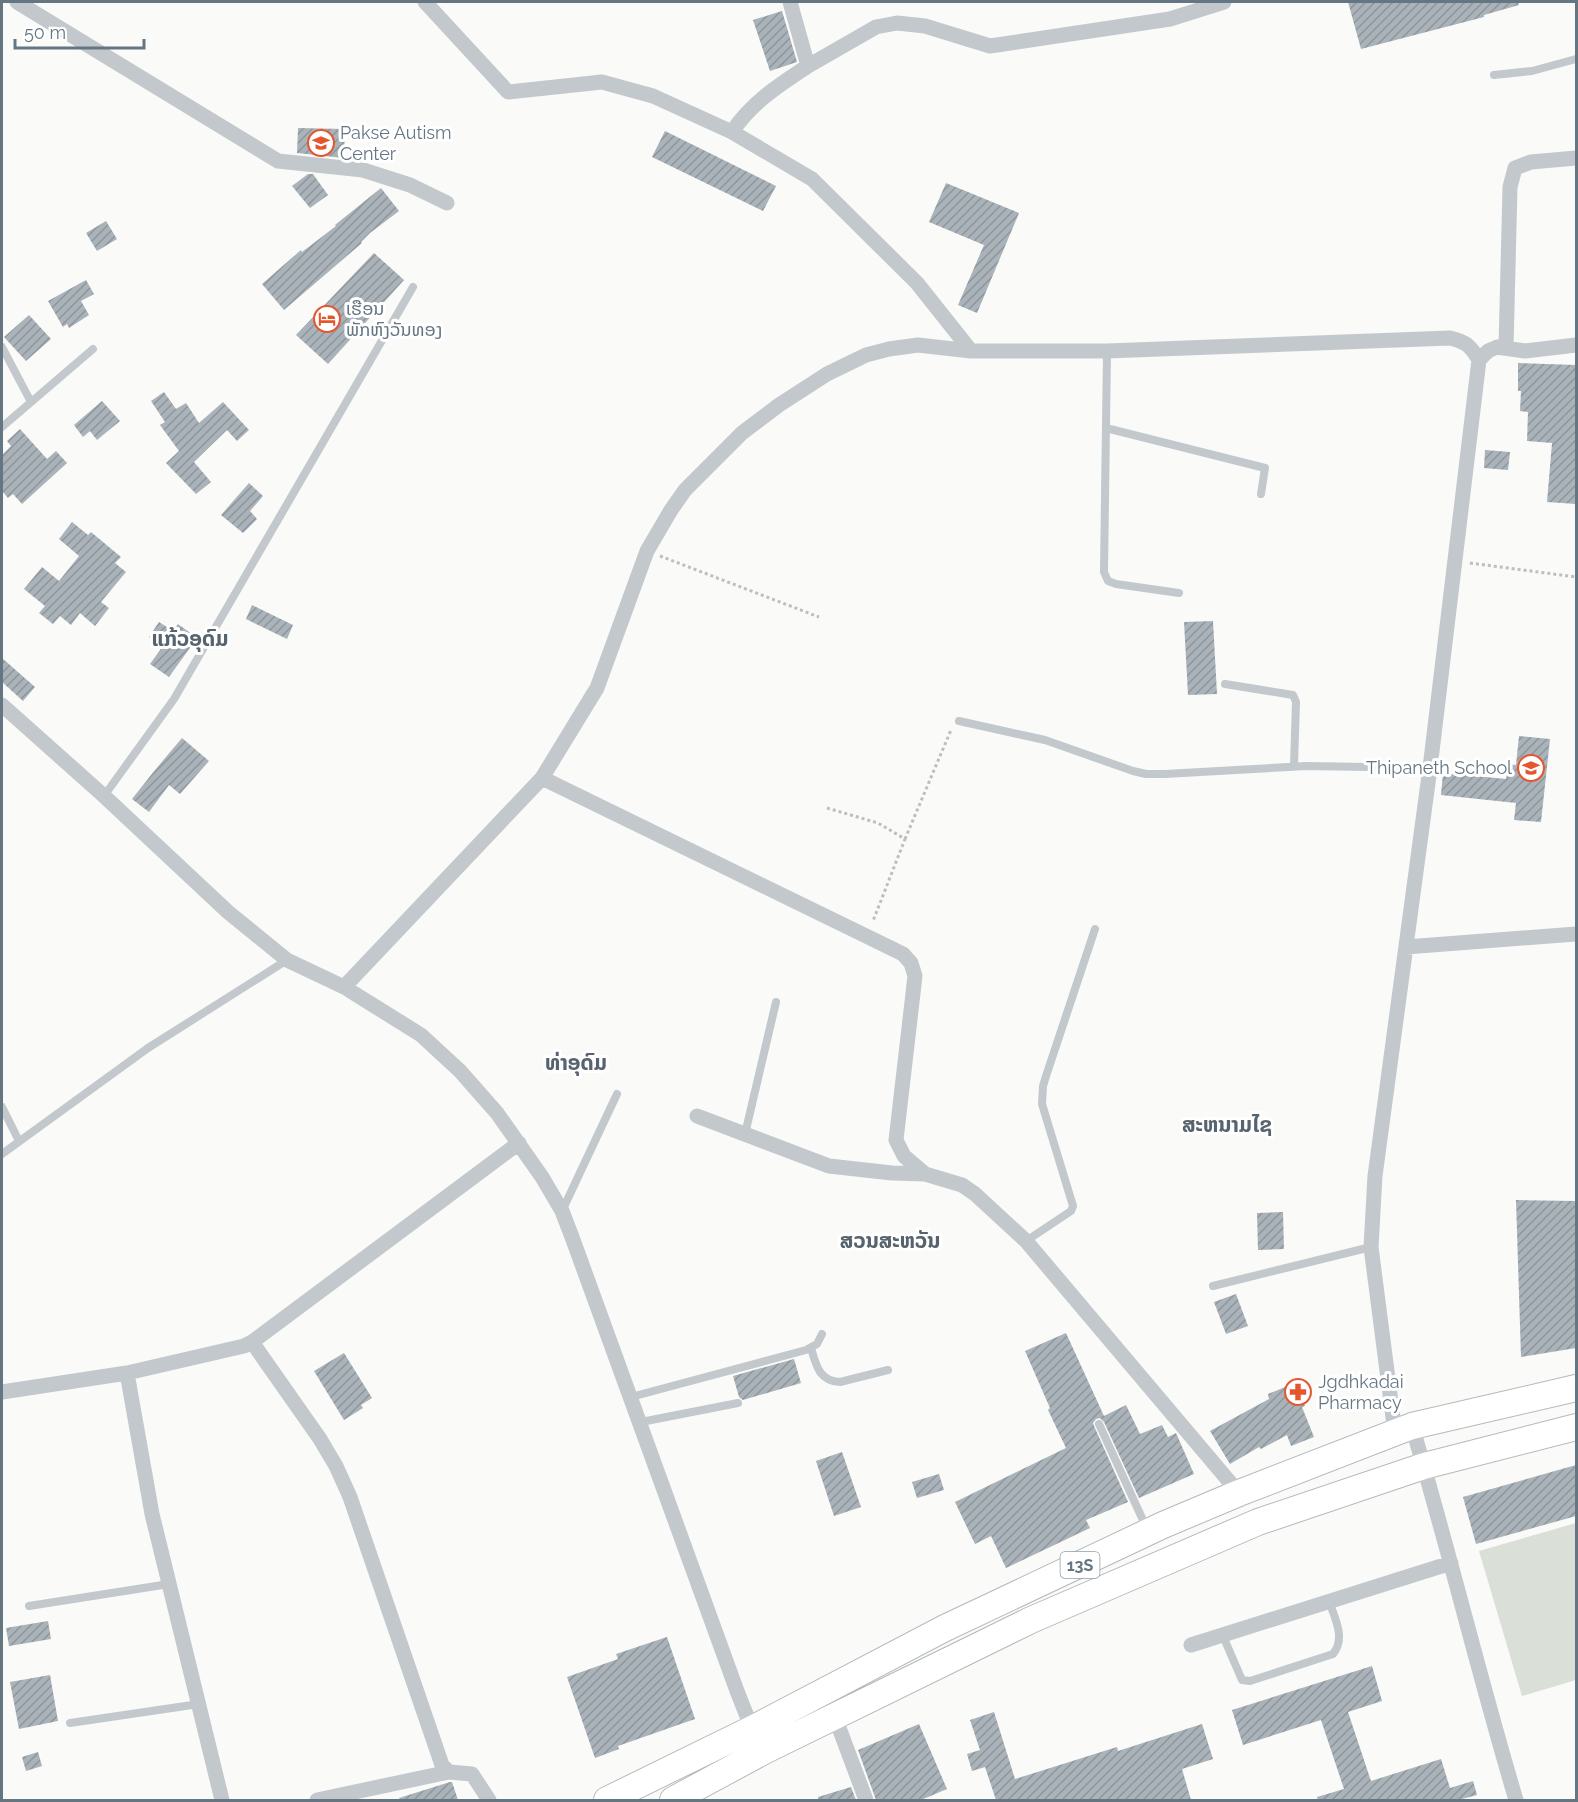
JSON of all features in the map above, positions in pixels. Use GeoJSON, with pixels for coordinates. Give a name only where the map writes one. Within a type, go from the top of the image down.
{"type":"FeatureCollection","features":[{"type":"Feature","properties":{"kind":"highway","name":"13S"},"geometry":{"type":"LineString","coordinates":[[607,1800],[752,1729],[945,1628],[1239,1493],[1403,1430],[1576,1388]]}},
{"type":"Feature","properties":{"kind":"highway","name":"13S"},"geometry":{"type":"LineString","coordinates":[[689,1797],[766,1750],[1031,1620],[1258,1522],[1424,1466],[1576,1426]]}},
{"type":"Feature","properties":{"kind":"street"},"geometry":{"type":"LineString","coordinates":[[18,2],[278,161],[363,170],[410,185],[447,203]]}},
{"type":"Feature","properties":{"kind":"street"},"geometry":{"type":"LineString","coordinates":[[425,2],[508,92],[602,82],[653,96],[732,132],[812,179],[917,283],[971,351]]}},
{"type":"Feature","properties":{"kind":"street"},"geometry":{"type":"LineString","coordinates":[[790,2],[808,66]]}},
{"type":"Feature","properties":{"kind":"street"},"geometry":{"type":"LineString","coordinates":[[732,132],[740,119],[772,90],[808,66],[876,27],[886,24],[924,26],[990,46],[1170,19],[1224,2]]}},
{"type":"Feature","properties":{"kind":"street"},"geometry":{"type":"LineString","coordinates":[[1506,348],[1510,187],[1515,168],[1531,162],[1576,158]]}},
{"type":"Feature","properties":{"kind":"street"},"geometry":{"type":"LineString","coordinates":[[344,987],[542,778],[597,688],[647,551],[670,510],[702,472],[742,433],[779,405],[827,374],[866,355],[918,345],[971,351],[1107,351],[1450,338],[1464,341],[1472,348],[1479,360],[1430,768],[1375,1176],[1371,1246],[1403,1430],[1424,1466],[1489,1710],[1516,1800]]}},
{"type":"Feature","properties":{"kind":"street"},"geometry":{"type":"LineString","coordinates":[[1479,360],[1488,351],[1497,347],[1525,351],[1576,345]]}},
{"type":"Feature","properties":{"kind":"street"},"geometry":{"type":"LineString","coordinates":[[2,705],[228,912],[287,960],[344,987],[421,1035],[460,1071],[497,1113],[519,1143],[562,1211],[752,1729],[766,1750]]}},
{"type":"Feature","properties":{"kind":"street"},"geometry":{"type":"LineString","coordinates":[[542,778],[903,954],[911,963],[915,976],[896,1140],[904,1156],[925,1174]]}},
{"type":"Feature","properties":{"kind":"street"},"geometry":{"type":"LineString","coordinates":[[1406,947],[1576,934]]}},
{"type":"Feature","properties":{"kind":"street"},"geometry":{"type":"LineString","coordinates":[[697,1116],[829,1166],[891,1173],[925,1174],[962,1185],[1026,1241],[1239,1493]]}},
{"type":"Feature","properties":{"kind":"street"},"geometry":{"type":"LineString","coordinates":[[2,1392],[127,1373],[244,1346],[519,1143]]}},
{"type":"Feature","properties":{"kind":"street"},"geometry":{"type":"LineString","coordinates":[[252,1342],[320,1439],[336,1466],[350,1497],[442,1765],[449,1772]]}},
{"type":"Feature","properties":{"kind":"street"},"geometry":{"type":"LineString","coordinates":[[127,1373],[152,1514],[222,1800]]}},
{"type":"Feature","properties":{"kind":"street"},"geometry":{"type":"LineString","coordinates":[[1191,1646],[1451,1563]]}},
{"type":"Feature","properties":{"kind":"street"},"geometry":{"type":"LineString","coordinates":[[836,1717],[866,1800]]}},
{"type":"Feature","properties":{"kind":"street"},"geometry":{"type":"LineString","coordinates":[[317,1800],[449,1772],[472,1774],[489,1800]]}},
{"type":"Feature","properties":{"kind":"lane"},"geometry":{"type":"LineString","coordinates":[[1494,75],[1532,71],[1576,59]]}},
{"type":"Feature","properties":{"kind":"lane"},"geometry":{"type":"LineString","coordinates":[[104,796],[174,699],[413,286]]}},
{"type":"Feature","properties":{"kind":"lane"},"geometry":{"type":"LineString","coordinates":[[2,347],[31,402]]}},
{"type":"Feature","properties":{"kind":"lane"},"geometry":{"type":"LineString","coordinates":[[2,428],[93,349]]}},
{"type":"Feature","properties":{"kind":"lane"},"geometry":{"type":"LineString","coordinates":[[1107,351],[1104,572],[1108,581],[1116,584],[1179,593]]}},
{"type":"Feature","properties":{"kind":"lane"},"geometry":{"type":"LineString","coordinates":[[1106,428],[1265,468],[1261,494]]}},
{"type":"Feature","properties":{"kind":"lane"},"geometry":{"type":"LineString","coordinates":[[1225,684],[1293,695],[1296,702],[1294,766]]}},
{"type":"Feature","properties":{"kind":"lane"},"geometry":{"type":"LineString","coordinates":[[959,722],[1045,740],[1146,774],[1294,766],[1430,768]]}},
{"type":"Feature","properties":{"kind":"lane"},"geometry":{"type":"LineString","coordinates":[[1026,1241],[1071,1211],[1073,1206],[1042,1104],[1042,1096],[1047,1071],[1095,929]]}},
{"type":"Feature","properties":{"kind":"lane"},"geometry":{"type":"LineString","coordinates":[[2,1154],[148,1048],[287,960]]}},
{"type":"Feature","properties":{"kind":"lane"},"geometry":{"type":"LineString","coordinates":[[745,1134],[776,1002]]}},
{"type":"Feature","properties":{"kind":"lane"},"geometry":{"type":"LineString","coordinates":[[562,1211],[617,1094]]}},
{"type":"Feature","properties":{"kind":"lane"},"geometry":{"type":"LineString","coordinates":[[2,1107],[19,1141]]}},
{"type":"Feature","properties":{"kind":"lane"},"geometry":{"type":"LineString","coordinates":[[1213,1286],[1371,1246]]}},
{"type":"Feature","properties":{"kind":"lane"},"geometry":{"type":"LineString","coordinates":[[631,1397],[811,1348],[817,1344],[822,1334]]}},
{"type":"Feature","properties":{"kind":"lane"},"geometry":{"type":"LineString","coordinates":[[811,1348],[817,1369],[824,1377],[834,1382],[888,1370]]}},
{"type":"Feature","properties":{"kind":"lane"},"geometry":{"type":"LineString","coordinates":[[640,1422],[738,1403]]}},
{"type":"Feature","properties":{"kind":"lane"},"geometry":{"type":"LineString","coordinates":[[1098,1424],[1149,1533]]}},
{"type":"Feature","properties":{"kind":"lane"},"geometry":{"type":"LineString","coordinates":[[30,1606],[169,1584]]}},
{"type":"Feature","properties":{"kind":"lane"},"geometry":{"type":"LineString","coordinates":[[1222,1635],[1242,1680],[1250,1681],[1333,1654],[1338,1649],[1341,1638],[1329,1601]]}},
{"type":"Feature","properties":{"kind":"lane"},"geometry":{"type":"LineString","coordinates":[[70,1723],[199,1704]]}},
{"type":"Feature","properties":{"kind":"path"},"geometry":{"type":"LineString","coordinates":[[647,551],[819,617]]}},
{"type":"Feature","properties":{"kind":"path"},"geometry":{"type":"LineString","coordinates":[[1454,561],[1576,576]]}},
{"type":"Feature","properties":{"kind":"path"},"geometry":{"type":"LineString","coordinates":[[867,937],[953,724],[959,722]]}},
{"type":"Feature","properties":{"kind":"path"},"geometry":{"type":"LineString","coordinates":[[827,808],[878,824],[905,839]]}},
{"type":"Feature","properties":{"kind":"shaded area"},"geometry":{"type":"Polygon","coordinates":[[[1576,1523],[1576,1680],[1522,1696],[1479,1551],[1576,1523]]]}},
{"type":"Feature","properties":{"kind":"building"},"geometry":{"type":"Polygon","coordinates":[[[1348,2],[1518,2],[1519,5],[1484,15],[1484,17],[1361,49],[1348,2]]]}},
{"type":"Feature","properties":{"kind":"building"},"geometry":{"type":"Polygon","coordinates":[[[782,11],[797,62],[770,71],[753,20],[782,11]]]}},
{"type":"Feature","properties":{"kind":"building","name":"Pakse Autism Center"},"geometry":{"type":"Polygon","coordinates":[[[298,128],[345,129],[344,158],[297,153],[298,128]]]}},
{"type":"Feature","properties":{"kind":"building"},"geometry":{"type":"Polygon","coordinates":[[[665,131],[776,186],[763,211],[652,157],[665,131]]]}},
{"type":"Feature","properties":{"kind":"building"},"geometry":{"type":"Polygon","coordinates":[[[308,174],[313,174],[328,195],[310,208],[292,186],[308,174]]]}},
{"type":"Feature","properties":{"kind":"building"},"geometry":{"type":"Polygon","coordinates":[[[946,183],[1019,213],[977,313],[958,305],[984,245],[929,222],[946,183]]]}},
{"type":"Feature","properties":{"kind":"building"},"geometry":{"type":"Polygon","coordinates":[[[381,188],[399,211],[370,233],[362,243],[284,310],[262,284],[301,250],[302,252],[336,226],[381,188]]]}},
{"type":"Feature","properties":{"kind":"building"},"geometry":{"type":"Polygon","coordinates":[[[106,221],[117,239],[97,251],[86,233],[106,221]]]}},
{"type":"Feature","properties":{"kind":"building"},"geometry":{"type":"Polygon","coordinates":[[[374,253],[404,280],[328,364],[296,335],[374,253]]]}},
{"type":"Feature","properties":{"kind":"building"},"geometry":{"type":"Polygon","coordinates":[[[86,280],[94,294],[81,301],[89,315],[69,328],[67,324],[63,327],[48,301],[86,280]]]}},
{"type":"Feature","properties":{"kind":"building"},"geometry":{"type":"Polygon","coordinates":[[[29,315],[51,339],[26,361],[4,337],[29,315]]]}},
{"type":"Feature","properties":{"kind":"building"},"geometry":{"type":"Polygon","coordinates":[[[1518,363],[1576,365],[1576,504],[1547,502],[1552,443],[1527,441],[1528,412],[1520,411],[1521,391],[1518,391],[1518,363]]]}},
{"type":"Feature","properties":{"kind":"building"},"geometry":{"type":"Polygon","coordinates":[[[164,392],[176,409],[186,403],[199,423],[223,402],[249,430],[237,441],[227,430],[194,462],[211,482],[196,494],[166,463],[179,451],[160,425],[165,422],[151,401],[164,392]]]}},
{"type":"Feature","properties":{"kind":"building"},"geometry":{"type":"Polygon","coordinates":[[[102,401],[120,421],[97,440],[90,431],[83,437],[74,425],[102,401]]]}},
{"type":"Feature","properties":{"kind":"building"},"geometry":{"type":"Polygon","coordinates":[[[20,429],[47,459],[56,451],[67,463],[22,504],[13,494],[8,498],[2,491],[2,455],[11,446],[7,441],[20,429]]]}},
{"type":"Feature","properties":{"kind":"building"},"geometry":{"type":"Polygon","coordinates":[[[1485,450],[1510,452],[1508,470],[1484,468],[1485,450]]]}},
{"type":"Feature","properties":{"kind":"building"},"geometry":{"type":"Polygon","coordinates":[[[249,483],[263,496],[250,511],[257,519],[243,533],[221,515],[249,483]]]}},
{"type":"Feature","properties":{"kind":"building"},"geometry":{"type":"Polygon","coordinates":[[[72,522],[88,535],[91,532],[121,557],[115,563],[126,572],[101,602],[109,608],[95,626],[80,613],[71,625],[60,616],[53,624],[39,613],[45,606],[24,589],[42,567],[59,581],[79,556],[59,539],[72,522]]]}},
{"type":"Feature","properties":{"kind":"building"},"geometry":{"type":"Polygon","coordinates":[[[252,605],[293,625],[287,639],[246,619],[252,605]]]}},
{"type":"Feature","properties":{"kind":"building"},"geometry":{"type":"Polygon","coordinates":[[[1213,621],[1217,694],[1188,695],[1184,622],[1213,621]]]}},
{"type":"Feature","properties":{"kind":"building"},"geometry":{"type":"Polygon","coordinates":[[[159,622],[173,631],[178,624],[197,638],[169,677],[150,664],[163,646],[149,637],[159,622]]]}},
{"type":"Feature","properties":{"kind":"building"},"geometry":{"type":"Polygon","coordinates":[[[2,658],[35,687],[23,701],[2,682],[2,658]]]}},
{"type":"Feature","properties":{"kind":"building"},"geometry":{"type":"Polygon","coordinates":[[[1519,736],[1550,739],[1541,822],[1514,820],[1516,803],[1441,795],[1443,773],[1506,779],[1508,764],[1516,765],[1519,736]]]}},
{"type":"Feature","properties":{"kind":"building"},"geometry":{"type":"Polygon","coordinates":[[[182,738],[209,761],[180,794],[169,785],[149,812],[132,799],[182,738]]]}},
{"type":"Feature","properties":{"kind":"building"},"geometry":{"type":"Polygon","coordinates":[[[1516,1200],[1576,1201],[1576,1348],[1521,1357],[1516,1200]]]}},
{"type":"Feature","properties":{"kind":"building"},"geometry":{"type":"Polygon","coordinates":[[[1283,1212],[1284,1249],[1258,1250],[1257,1213],[1283,1212]]]}},
{"type":"Feature","properties":{"kind":"building"},"geometry":{"type":"Polygon","coordinates":[[[1236,1294],[1248,1326],[1226,1334],[1214,1302],[1236,1294]]]}},
{"type":"Feature","properties":{"kind":"building"},"geometry":{"type":"Polygon","coordinates":[[[1066,1333],[1104,1416],[1126,1405],[1140,1434],[1162,1425],[1168,1437],[1176,1433],[1194,1474],[1139,1498],[1104,1422],[1100,1418],[1096,1419],[1094,1426],[1128,1502],[1086,1520],[1090,1528],[1006,1568],[991,1536],[975,1544],[955,1502],[1066,1448],[1025,1351],[1066,1333]]]}},
{"type":"Feature","properties":{"kind":"building"},"geometry":{"type":"Polygon","coordinates":[[[344,1353],[372,1398],[361,1405],[363,1408],[344,1420],[314,1371],[344,1353]]]}},
{"type":"Feature","properties":{"kind":"building"},"geometry":{"type":"Polygon","coordinates":[[[794,1359],[801,1383],[743,1400],[739,1397],[733,1376],[794,1359]]]}},
{"type":"Feature","properties":{"kind":"building"},"geometry":{"type":"Polygon","coordinates":[[[1295,1383],[1314,1437],[1291,1446],[1287,1435],[1261,1449],[1259,1447],[1230,1464],[1210,1431],[1269,1399],[1268,1394],[1295,1383]]]}},
{"type":"Feature","properties":{"kind":"building"},"geometry":{"type":"Polygon","coordinates":[[[842,1452],[861,1507],[834,1516],[816,1461],[842,1452]]]}},
{"type":"Feature","properties":{"kind":"building"},"geometry":{"type":"Polygon","coordinates":[[[1576,1465],[1576,1516],[1476,1544],[1463,1497],[1576,1465]]]}},
{"type":"Feature","properties":{"kind":"building"},"geometry":{"type":"Polygon","coordinates":[[[939,1474],[944,1490],[917,1498],[912,1482],[939,1474]]]}},
{"type":"Feature","properties":{"kind":"building"},"geometry":{"type":"Polygon","coordinates":[[[48,1621],[51,1639],[9,1646],[6,1628],[48,1621]]]}},
{"type":"Feature","properties":{"kind":"building"},"geometry":{"type":"Polygon","coordinates":[[[667,1637],[695,1719],[618,1746],[619,1749],[595,1758],[567,1677],[618,1659],[616,1654],[667,1637]]]}},
{"type":"Feature","properties":{"kind":"building"},"geometry":{"type":"Polygon","coordinates":[[[1372,1666],[1382,1701],[1348,1712],[1371,1781],[1441,1759],[1450,1788],[1473,1781],[1477,1795],[1458,1800],[1318,1800],[1317,1797],[1344,1789],[1321,1720],[1243,1745],[1232,1710],[1372,1666]]]}},
{"type":"Feature","properties":{"kind":"building"},"geometry":{"type":"Polygon","coordinates":[[[50,1675],[58,1721],[19,1729],[10,1682],[50,1675]]]}},
{"type":"Feature","properties":{"kind":"building"},"geometry":{"type":"Polygon","coordinates":[[[994,1712],[1015,1779],[1117,1747],[1118,1751],[1202,1724],[1213,1759],[1182,1769],[1191,1800],[996,1800],[985,1767],[972,1771],[967,1754],[980,1750],[970,1720],[994,1712]]]}},
{"type":"Feature","properties":{"kind":"building"},"geometry":{"type":"Polygon","coordinates":[[[919,1724],[947,1789],[921,1800],[876,1800],[858,1750],[919,1724]]]}},
{"type":"Feature","properties":{"kind":"building"},"geometry":{"type":"Polygon","coordinates":[[[38,1752],[42,1766],[26,1771],[22,1757],[38,1752]]]}},
{"type":"Feature","properties":{"kind":"building"},"geometry":{"type":"Polygon","coordinates":[[[452,1782],[458,1800],[400,1800],[399,1798],[452,1782]]]}},
{"type":"Feature","properties":{"kind":"building"},"geometry":{"type":"Polygon","coordinates":[[[851,1787],[856,1800],[818,1800],[818,1797],[851,1787]]]}},
{"type":"Feature","properties":{"kind":"place","name":"Pakse Autism Center"},"geometry":{"type":"Point","coordinates":[321,143]}},
{"type":"Feature","properties":{"kind":"place","name":"ເຮືອນ ພັກຫົງວັນທອງ"},"geometry":{"type":"Point","coordinates":[327,319]}},
{"type":"Feature","properties":{"kind":"place","name":"Thipaneth School"},"geometry":{"type":"Point","coordinates":[1531,768]}},
{"type":"Feature","properties":{"kind":"place","name":"Jgdhkadai Pharmacy"},"geometry":{"type":"Point","coordinates":[1298,1392]}},
{"type":"Feature","properties":{"kind":"district","name":"ແກ້ວອຸດົມ"},"geometry":{"type":"Point","coordinates":[190,639]}},
{"type":"Feature","properties":{"kind":"district","name":"ທ່າອຸດົມ"},"geometry":{"type":"Point","coordinates":[576,1063]}},
{"type":"Feature","properties":{"kind":"district","name":"ສະຫນາມໄຊ"},"geometry":{"type":"Point","coordinates":[1227,1125]}},
{"type":"Feature","properties":{"kind":"district","name":"ສວນສະຫວັນ"},"geometry":{"type":"Point","coordinates":[890,1241]}}]}
